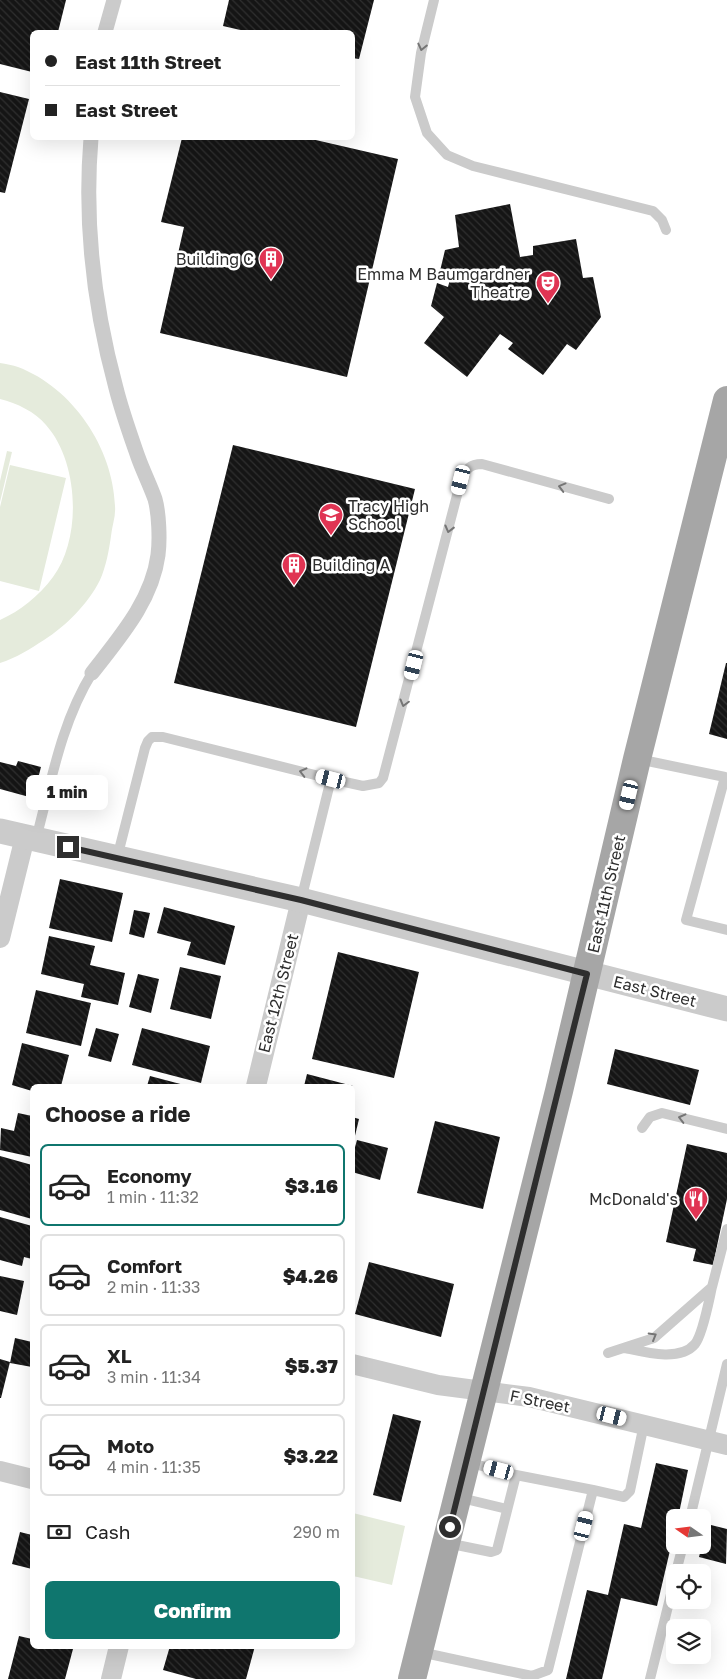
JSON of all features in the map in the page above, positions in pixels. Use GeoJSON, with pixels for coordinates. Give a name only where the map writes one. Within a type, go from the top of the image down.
{"type":"FeatureCollection","features":[{"type":"Feature","properties":{"kind":"main road","name":"East 11th Street"},"geometry":{"type":"LineString","coordinates":[[412,1679],[587,974],[637,759],[727,400]]}},
{"type":"Feature","properties":{"kind":"street"},"geometry":{"type":"LineString","coordinates":[[106,30],[114,0]]}},
{"type":"Feature","properties":{"kind":"street"},"geometry":{"type":"LineString","coordinates":[[91,140],[89,185],[92,267],[106,352],[119,400],[141,466],[155,500],[158,530],[158,555],[153,577],[142,601],[130,622],[92,673]]}},
{"type":"Feature","properties":{"kind":"street","name":"East Street"},"geometry":{"type":"LineString","coordinates":[[0,831],[301,900],[727,1009]]}},
{"type":"Feature","properties":{"kind":"street"},"geometry":{"type":"LineString","coordinates":[[0,938],[30,838]]}},
{"type":"Feature","properties":{"kind":"street","name":"East 12th Street"},"geometry":{"type":"LineString","coordinates":[[256,1084],[301,900]]}},
{"type":"Feature","properties":{"kind":"street","name":"F Street"},"geometry":{"type":"LineString","coordinates":[[355,1365],[438,1385],[529,1397],[718,1442]]}},
{"type":"Feature","properties":{"kind":"street"},"geometry":{"type":"LineString","coordinates":[[0,1471],[30,1478]]}},
{"type":"Feature","properties":{"kind":"street"},"geometry":{"type":"LineString","coordinates":[[111,1679],[118,1649]]}},
{"type":"Feature","properties":{"kind":"lane"},"geometry":{"type":"LineString","coordinates":[[434,0],[421,53],[416,97],[427,133],[446,154],[473,166],[653,212],[662,220],[666,230]]}},
{"type":"Feature","properties":{"kind":"lane"},"geometry":{"type":"LineString","coordinates":[[117,858],[148,742],[152,737],[158,736],[363,786],[379,783],[386,771],[461,480],[465,470],[470,466],[482,464],[609,499]]}},
{"type":"Feature","properties":{"kind":"lane"},"geometry":{"type":"LineString","coordinates":[[30,838],[69,720],[80,692],[92,673]]}},
{"type":"Feature","properties":{"kind":"lane"},"geometry":{"type":"LineString","coordinates":[[637,759],[725,777],[686,920],[727,930]]}},
{"type":"Feature","properties":{"kind":"lane"},"geometry":{"type":"LineString","coordinates":[[301,900],[331,779]]}},
{"type":"Feature","properties":{"kind":"lane"},"geometry":{"type":"LineString","coordinates":[[642,1128],[650,1117],[662,1113],[727,1129]]}},
{"type":"Feature","properties":{"kind":"lane"},"geometry":{"type":"LineString","coordinates":[[624,1348],[658,1356],[684,1351],[696,1344],[702,1329],[727,1229]]}},
{"type":"Feature","properties":{"kind":"lane"},"geometry":{"type":"LineString","coordinates":[[608,1353],[654,1338],[712,1287]]}},
{"type":"Feature","properties":{"kind":"lane"},"geometry":{"type":"LineString","coordinates":[[693,1509],[718,1442],[727,1364]]}},
{"type":"Feature","properties":{"kind":"lane"},"geometry":{"type":"LineString","coordinates":[[466,1462],[516,1475],[624,1497],[630,1491],[644,1424]]}},
{"type":"Feature","properties":{"kind":"lane"},"geometry":{"type":"LineString","coordinates":[[446,1542],[491,1552],[497,1550],[516,1475]]}},
{"type":"Feature","properties":{"kind":"lane"},"geometry":{"type":"LineString","coordinates":[[419,1652],[532,1676],[548,1670],[593,1490]]}},
{"type":"Feature","properties":{"kind":"lane"},"geometry":{"type":"LineString","coordinates":[[457,1497],[508,1509]]}},
{"type":"Feature","properties":{"kind":"lane"},"geometry":{"type":"LineString","coordinates":[[650,1679],[667,1609]]}},
{"type":"Feature","properties":{"kind":"green space"},"geometry":{"type":"Polygon","coordinates":[[[0,363],[18,367],[38,377],[56,389],[72,405],[98,442],[107,463],[113,484],[115,510],[104,570],[89,598],[76,614],[52,634],[23,653],[0,663],[0,620],[29,602],[53,577],[62,561],[69,542],[73,500],[65,459],[57,441],[46,425],[37,416],[25,409],[0,399],[0,363]]]}},
{"type":"Feature","properties":{"kind":"green space"},"geometry":{"type":"Polygon","coordinates":[[[7,451],[12,452],[0,502],[0,481],[7,451]]]}},
{"type":"Feature","properties":{"kind":"green space"},"geometry":{"type":"Polygon","coordinates":[[[10,465],[66,478],[39,591],[0,581],[0,507],[10,465]]]}},
{"type":"Feature","properties":{"kind":"green space"},"geometry":{"type":"Polygon","coordinates":[[[355,1514],[405,1526],[392,1585],[355,1576],[355,1514]]]}},
{"type":"Feature","properties":{"kind":"building"},"geometry":{"type":"Polygon","coordinates":[[[0,0],[66,0],[58,30],[30,30],[30,72],[0,64],[0,0]]]}},
{"type":"Feature","properties":{"kind":"building"},"geometry":{"type":"Polygon","coordinates":[[[229,0],[374,0],[359,59],[355,58],[355,30],[240,30],[223,26],[229,0]]]}},
{"type":"Feature","properties":{"kind":"building"},"geometry":{"type":"Polygon","coordinates":[[[0,92],[29,99],[5,193],[0,192],[0,92]]]}},
{"type":"Feature","properties":{"kind":"building","name":"Building C"},"geometry":{"type":"Polygon","coordinates":[[[182,140],[316,140],[398,159],[347,377],[160,333],[184,227],[161,222],[182,140]]]}},
{"type":"Feature","properties":{"kind":"building"},"geometry":{"type":"Polygon","coordinates":[[[510,204],[520,257],[533,255],[533,246],[576,239],[583,278],[593,277],[601,317],[576,350],[567,344],[543,375],[508,349],[513,343],[500,334],[467,377],[424,343],[444,317],[431,306],[437,283],[448,287],[451,275],[440,271],[445,250],[459,247],[455,215],[510,204]]]}},
{"type":"Feature","properties":{"kind":"building","name":"Building A"},"geometry":{"type":"Polygon","coordinates":[[[233,445],[415,489],[356,727],[174,683],[233,445]]]}},
{"type":"Feature","properties":{"kind":"building"},"geometry":{"type":"Polygon","coordinates":[[[727,663],[727,739],[709,734],[727,663]]]}},
{"type":"Feature","properties":{"kind":"building"},"geometry":{"type":"Polygon","coordinates":[[[18,761],[41,767],[33,798],[0,789],[0,762],[16,766],[18,761]]]}},
{"type":"Feature","properties":{"kind":"building"},"geometry":{"type":"Polygon","coordinates":[[[60,879],[123,893],[112,942],[49,928],[60,879]]]}},
{"type":"Feature","properties":{"kind":"building"},"geometry":{"type":"Polygon","coordinates":[[[164,907],[235,926],[225,965],[187,955],[191,942],[157,933],[164,907]]]}},
{"type":"Feature","properties":{"kind":"building"},"geometry":{"type":"Polygon","coordinates":[[[134,910],[150,913],[144,938],[129,934],[134,910]]]}},
{"type":"Feature","properties":{"kind":"building"},"geometry":{"type":"Polygon","coordinates":[[[49,936],[95,946],[90,965],[125,973],[118,1005],[81,997],[84,984],[41,974],[49,936]]]}},
{"type":"Feature","properties":{"kind":"building"},"geometry":{"type":"Polygon","coordinates":[[[338,952],[419,972],[394,1078],[312,1059],[338,952]]]}},
{"type":"Feature","properties":{"kind":"building"},"geometry":{"type":"Polygon","coordinates":[[[180,967],[221,976],[211,1019],[170,1009],[180,967]]]}},
{"type":"Feature","properties":{"kind":"building"},"geometry":{"type":"Polygon","coordinates":[[[138,974],[159,979],[151,1013],[129,1007],[138,974]]]}},
{"type":"Feature","properties":{"kind":"building"},"geometry":{"type":"Polygon","coordinates":[[[36,990],[91,1003],[81,1046],[26,1033],[36,990]]]}},
{"type":"Feature","properties":{"kind":"building"},"geometry":{"type":"Polygon","coordinates":[[[96,1028],[119,1034],[111,1062],[88,1056],[96,1028]]]}},
{"type":"Feature","properties":{"kind":"building"},"geometry":{"type":"Polygon","coordinates":[[[142,1028],[210,1046],[201,1083],[132,1065],[142,1028]]]}},
{"type":"Feature","properties":{"kind":"building"},"geometry":{"type":"Polygon","coordinates":[[[22,1043],[69,1055],[62,1084],[30,1084],[30,1090],[12,1085],[22,1043]]]}},
{"type":"Feature","properties":{"kind":"building"},"geometry":{"type":"Polygon","coordinates":[[[615,1049],[699,1070],[690,1105],[607,1084],[615,1049]]]}},
{"type":"Feature","properties":{"kind":"building"},"geometry":{"type":"Polygon","coordinates":[[[307,1074],[345,1084],[304,1084],[307,1074]]]}},
{"type":"Feature","properties":{"kind":"building"},"geometry":{"type":"Polygon","coordinates":[[[150,1076],[180,1084],[148,1084],[150,1076]]]}},
{"type":"Feature","properties":{"kind":"building"},"geometry":{"type":"Polygon","coordinates":[[[18,1113],[30,1116],[30,1157],[0,1150],[1,1128],[14,1131],[18,1113]]]}},
{"type":"Feature","properties":{"kind":"building"},"geometry":{"type":"Polygon","coordinates":[[[355,1118],[359,1119],[355,1136],[355,1118]]]}},
{"type":"Feature","properties":{"kind":"building"},"geometry":{"type":"Polygon","coordinates":[[[435,1121],[500,1137],[483,1209],[417,1193],[435,1121]]]}},
{"type":"Feature","properties":{"kind":"building"},"geometry":{"type":"Polygon","coordinates":[[[357,1140],[388,1148],[380,1180],[355,1173],[355,1147],[357,1140]]]}},
{"type":"Feature","properties":{"kind":"building","name":"McDonald's"},"geometry":{"type":"Polygon","coordinates":[[[687,1144],[727,1153],[727,1199],[713,1265],[693,1261],[696,1249],[666,1242],[687,1144]]]}},
{"type":"Feature","properties":{"kind":"building"},"geometry":{"type":"Polygon","coordinates":[[[0,1156],[30,1164],[30,1218],[0,1210],[0,1156]]]}},
{"type":"Feature","properties":{"kind":"building"},"geometry":{"type":"Polygon","coordinates":[[[0,1217],[30,1225],[30,1258],[24,1257],[22,1266],[0,1260],[0,1217]]]}},
{"type":"Feature","properties":{"kind":"building"},"geometry":{"type":"Polygon","coordinates":[[[369,1262],[454,1284],[441,1337],[355,1314],[369,1262]]]}},
{"type":"Feature","properties":{"kind":"building"},"geometry":{"type":"Polygon","coordinates":[[[0,1276],[24,1281],[17,1315],[0,1311],[0,1276]]]}},
{"type":"Feature","properties":{"kind":"building"},"geometry":{"type":"Polygon","coordinates":[[[15,1338],[30,1342],[30,1367],[10,1363],[15,1338]]]}},
{"type":"Feature","properties":{"kind":"building"},"geometry":{"type":"Polygon","coordinates":[[[0,1359],[10,1362],[1,1398],[0,1398],[0,1359]]]}},
{"type":"Feature","properties":{"kind":"building"},"geometry":{"type":"Polygon","coordinates":[[[393,1414],[421,1421],[401,1502],[373,1495],[393,1414]]]}},
{"type":"Feature","properties":{"kind":"building"},"geometry":{"type":"Polygon","coordinates":[[[656,1463],[688,1470],[680,1509],[666,1509],[666,1554],[669,1554],[657,1606],[621,1598],[602,1679],[566,1679],[587,1590],[608,1595],[624,1524],[641,1528],[656,1463]]]}},
{"type":"Feature","properties":{"kind":"building"},"geometry":{"type":"Polygon","coordinates":[[[711,1525],[727,1529],[726,1564],[699,1557],[700,1554],[711,1554],[711,1525]]]}},
{"type":"Feature","properties":{"kind":"building"},"geometry":{"type":"Polygon","coordinates":[[[20,1532],[30,1534],[30,1568],[12,1564],[20,1532]]]}},
{"type":"Feature","properties":{"kind":"building"},"geometry":{"type":"Polygon","coordinates":[[[19,1636],[30,1639],[30,1649],[73,1649],[65,1679],[8,1679],[19,1636]]]}},
{"type":"Feature","properties":{"kind":"building"},"geometry":{"type":"Polygon","coordinates":[[[169,1649],[254,1649],[246,1679],[196,1679],[163,1670],[169,1649]]]}},
{"type":"Feature","properties":{"kind":"place","name":"Building C"},"geometry":{"type":"Point","coordinates":[271,280]}},
{"type":"Feature","properties":{"kind":"place","name":"Emma M Baumgardner Theatre"},"geometry":{"type":"Point","coordinates":[548,304]}},
{"type":"Feature","properties":{"kind":"place","name":"Tracy High School"},"geometry":{"type":"Point","coordinates":[331,536]}},
{"type":"Feature","properties":{"kind":"place","name":"Building A"},"geometry":{"type":"Point","coordinates":[294,586]}},
{"type":"Feature","properties":{"kind":"place","name":"McDonald's"},"geometry":{"type":"Point","coordinates":[696,1220]}},
{"type":"Feature","properties":{"kind":"route"},"geometry":{"type":"LineString","coordinates":[[68,847],[301,900],[587,974],[450,1527]]}}]}
